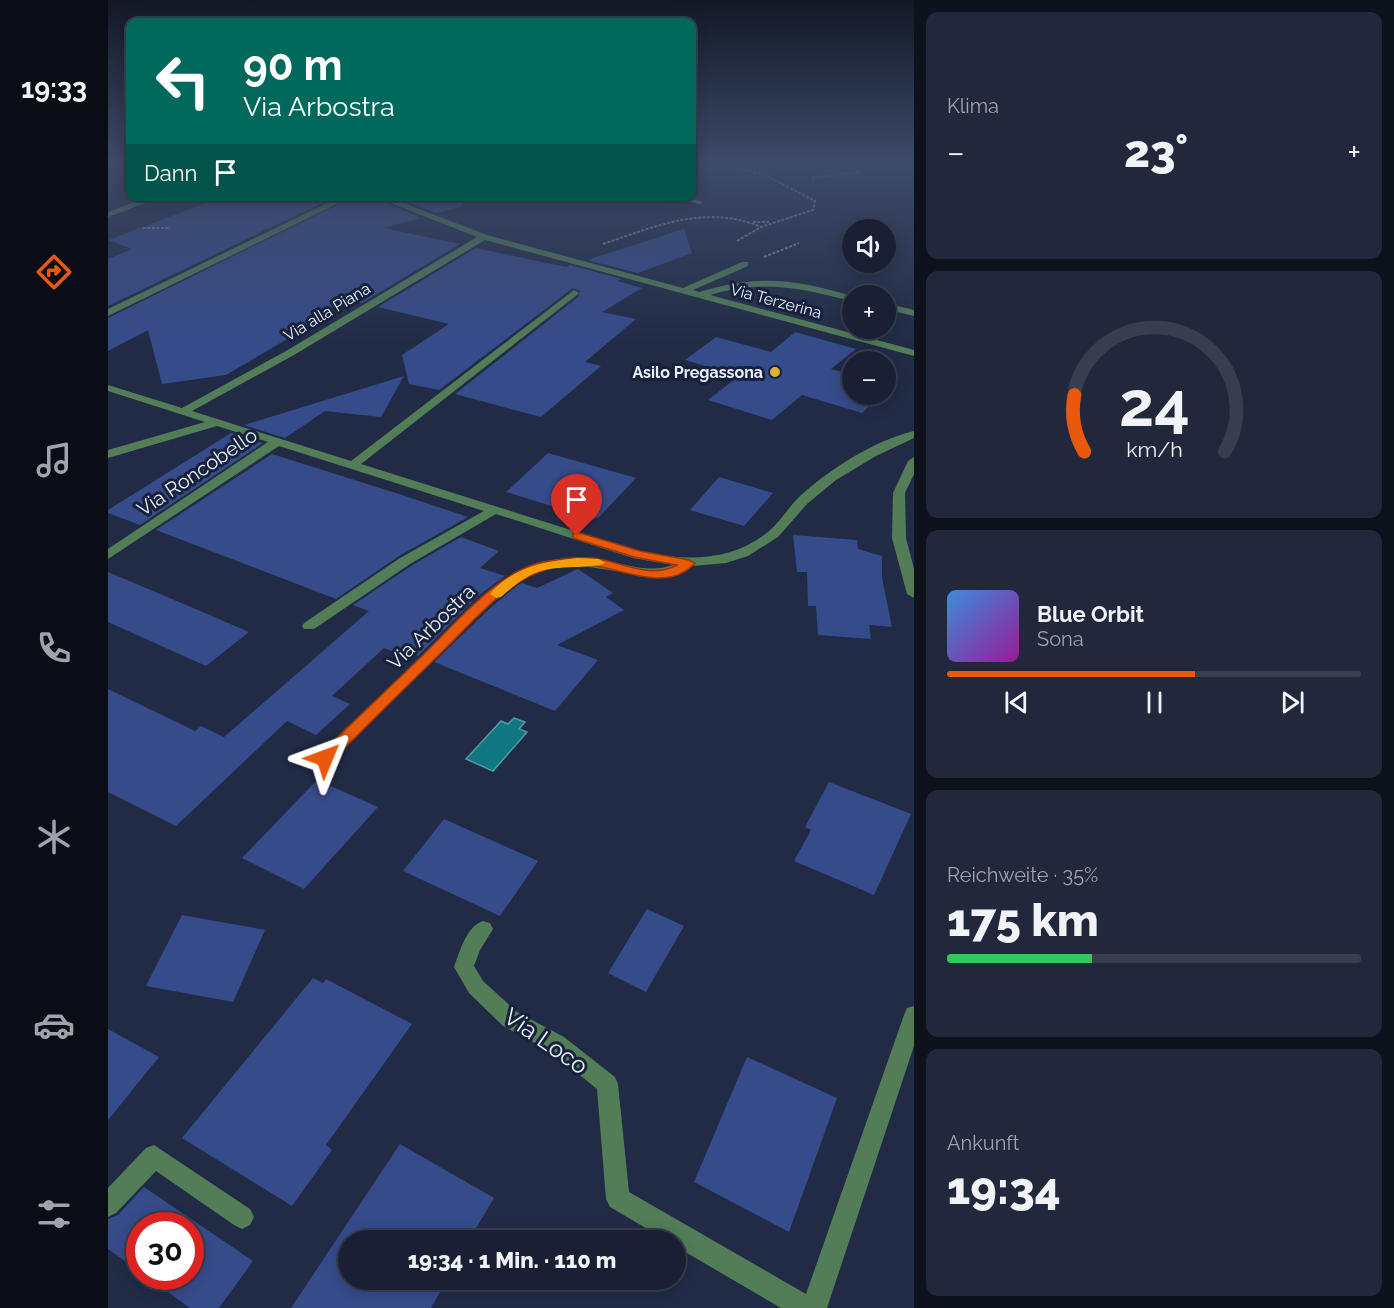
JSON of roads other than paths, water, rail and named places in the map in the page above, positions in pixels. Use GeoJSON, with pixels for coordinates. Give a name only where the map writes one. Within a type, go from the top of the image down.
{"type":"FeatureCollection","features":[{"type":"Feature","properties":{"kind":"street"},"geometry":{"type":"LineString","coordinates":[[108,313],[295,222]]}},
{"type":"Feature","properties":{"kind":"street","name":"Via Terzerina"},"geometry":{"type":"LineString","coordinates":[[445,222],[484,237],[914,353]]}},
{"type":"Feature","properties":{"kind":"street","name":"Via alla Piana"},"geometry":{"type":"LineString","coordinates":[[184,411],[290,354],[484,237]]}},
{"type":"Feature","properties":{"kind":"street"},"geometry":{"type":"LineString","coordinates":[[684,291],[745,264]]}},
{"type":"Feature","properties":{"kind":"street","name":"Via Terzerina"},"geometry":{"type":"LineString","coordinates":[[699,296],[744,283],[772,280],[842,295]]}},
{"type":"Feature","properties":{"kind":"street"},"geometry":{"type":"LineString","coordinates":[[351,466],[574,293]]}},
{"type":"Feature","properties":{"kind":"street"},"geometry":{"type":"LineString","coordinates":[[896,309],[914,313]]}},
{"type":"Feature","properties":{"kind":"street","name":"Via Arbostra"},"geometry":{"type":"LineString","coordinates":[[108,388],[638,555],[689,563],[714,561],[756,546],[774,534],[805,499],[838,472],[914,434]]}},
{"type":"Feature","properties":{"kind":"street"},"geometry":{"type":"LineString","coordinates":[[108,454],[218,422]]}},
{"type":"Feature","properties":{"kind":"street","name":"Via Roncobello"},"geometry":{"type":"LineString","coordinates":[[108,555],[278,441]]}},
{"type":"Feature","properties":{"kind":"street"},"geometry":{"type":"LineString","coordinates":[[914,461],[899,493],[899,538],[914,594]]}},
{"type":"Feature","properties":{"kind":"street"},"geometry":{"type":"LineString","coordinates":[[309,626],[405,561],[495,510]]}},
{"type":"Feature","properties":{"kind":"street","name":"Via Arbostra"},"geometry":{"type":"LineString","coordinates":[[325,758],[484,603],[519,575],[542,566],[577,561],[595,562],[649,575],[673,572],[689,563]]}},
{"type":"Feature","properties":{"kind":"street","name":"Via Loco"},"geometry":{"type":"LineString","coordinates":[[483,929],[471,947],[465,967],[476,987],[510,1019],[557,1044],[607,1084],[618,1199],[805,1308]]}},
{"type":"Feature","properties":{"kind":"street"},"geometry":{"type":"LineString","coordinates":[[814,1308],[914,1015]]}},
{"type":"Feature","properties":{"kind":"street"},"geometry":{"type":"LineString","coordinates":[[108,1204],[154,1156],[242,1217]]}},
{"type":"Feature","properties":{"kind":"place","name":"Asilo Pregassona"},"geometry":{"type":"Point","coordinates":[775,372]}}]}
